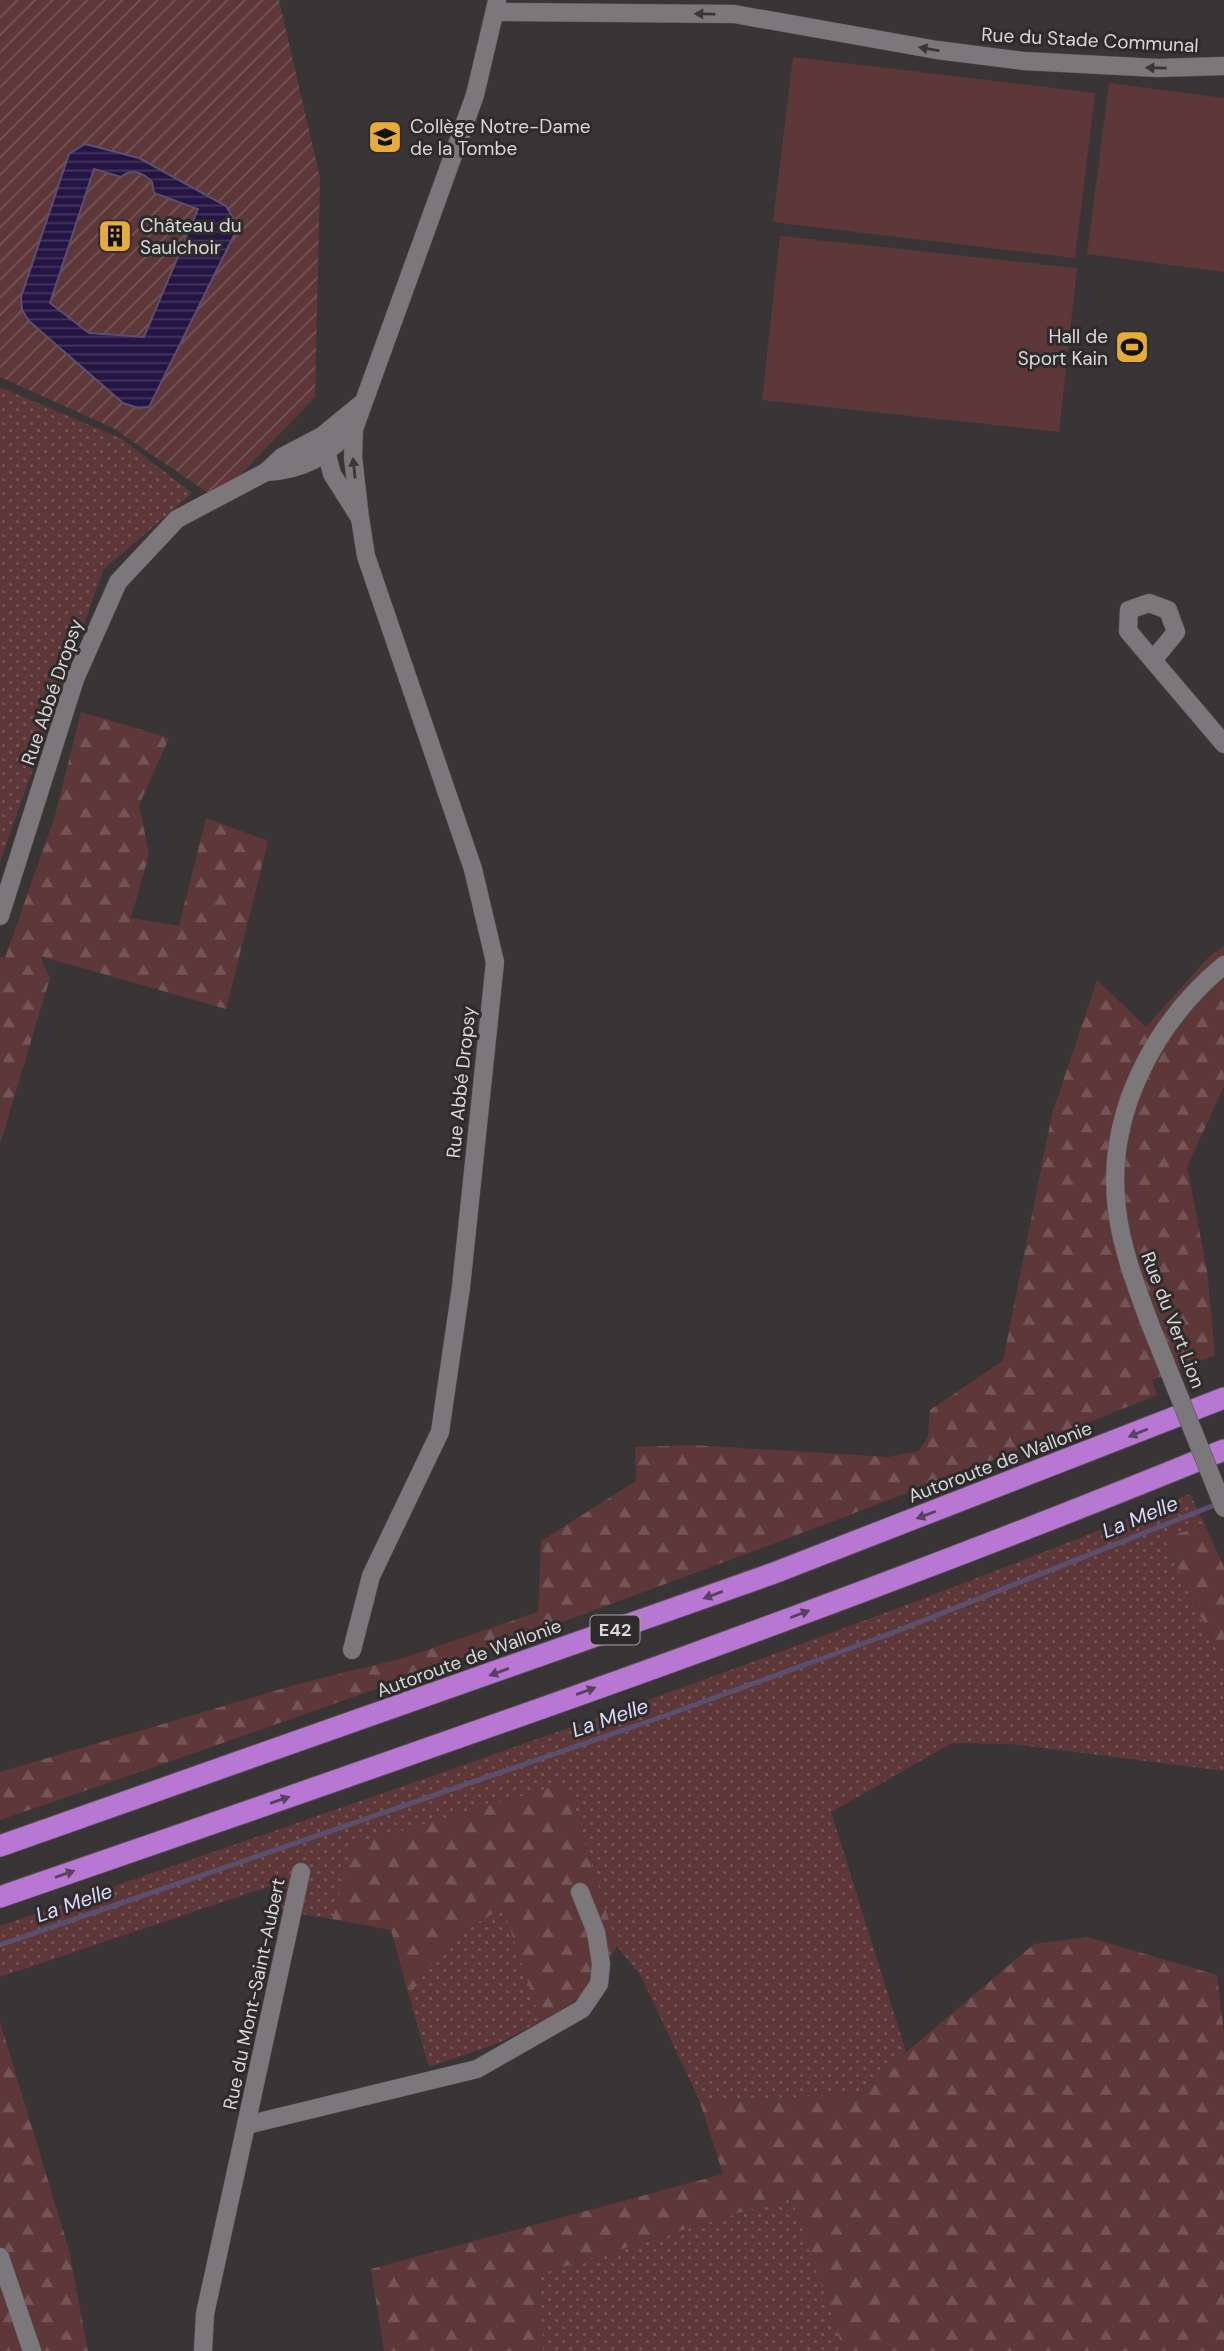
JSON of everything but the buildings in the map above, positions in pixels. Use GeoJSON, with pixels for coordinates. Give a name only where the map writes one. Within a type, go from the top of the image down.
{"type":"FeatureCollection","features":[{"type":"Feature","properties":{"kind":"highway","name":"Autoroute de Wallonie"},"geometry":{"type":"LineString","coordinates":[[0,1846],[774,1573],[1224,1398]]}},
{"type":"Feature","properties":{"kind":"highway","name":"E42"},"geometry":{"type":"LineString","coordinates":[[0,1897],[334,1782],[791,1617],[1224,1450]]}},
{"type":"Feature","properties":{"kind":"street","name":"Rue du Stade Communal"},"geometry":{"type":"LineString","coordinates":[[496,6],[734,14],[937,50],[1024,61],[1158,68],[1224,66]]}},
{"type":"Feature","properties":{"kind":"street","name":"Rue Abbé Dropsy"},"geometry":{"type":"LineString","coordinates":[[352,1650],[371,1576],[440,1432],[461,1287],[495,961],[472,869],[366,556],[352,457],[354,429],[475,95],[496,6]]}},
{"type":"Feature","properties":{"kind":"street","name":"Rue Abbé Dropsy"},"geometry":{"type":"LineString","coordinates":[[324,444],[361,404]]}},
{"type":"Feature","properties":{"kind":"street","name":"Rue Abbé Dropsy"},"geometry":{"type":"LineString","coordinates":[[0,916],[75,679],[118,582],[177,519],[266,472],[282,457],[324,444],[354,429]]}},
{"type":"Feature","properties":{"kind":"street","name":"Rue Abbé Dropsy"},"geometry":{"type":"LineString","coordinates":[[324,444],[332,474],[359,518]]}},
{"type":"Feature","properties":{"kind":"street"},"geometry":{"type":"LineString","coordinates":[[1154,659],[1224,744]]}},
{"type":"Feature","properties":{"kind":"street","name":"Rue du Vert Lion"},"geometry":{"type":"LineString","coordinates":[[1224,965],[1178,1008],[1147,1057],[1127,1104],[1116,1148],[1116,1209],[1127,1261],[1224,1508]]}},
{"type":"Feature","properties":{"kind":"street","name":"Rue du Mont-Saint-Aubert"},"geometry":{"type":"LineString","coordinates":[[203,2351],[205,2314],[302,1872]]}},
{"type":"Feature","properties":{"kind":"street","name":"Rue du Mont-Saint-Aubert"},"geometry":{"type":"LineString","coordinates":[[247,2125],[477,2069],[582,2009],[599,1984],[601,1964],[596,1932],[580,1892]]}},
{"type":"Feature","properties":{"kind":"street"},"geometry":{"type":"LineString","coordinates":[[0,2257],[32,2351]]}},
{"type":"Feature","properties":{"kind":"green space"},"geometry":{"type":"Polygon","coordinates":[[[0,0],[279,0],[320,178],[315,397],[217,499],[113,428],[0,377],[0,0]]]}},
{"type":"Feature","properties":{"kind":"green space"},"geometry":{"type":"Polygon","coordinates":[[[793,57],[1095,93],[1075,258],[773,222],[793,57]]]}},
{"type":"Feature","properties":{"kind":"green space"},"geometry":{"type":"Polygon","coordinates":[[[1109,83],[1224,98],[1224,272],[1087,254],[1109,83]]]}},
{"type":"Feature","properties":{"kind":"green space"},"geometry":{"type":"Polygon","coordinates":[[[780,236],[1077,268],[1059,432],[762,400],[780,236]]]}},
{"type":"Feature","properties":{"kind":"green space"},"geometry":{"type":"Polygon","coordinates":[[[0,387],[122,439],[192,493],[103,570],[0,862],[0,387]]]}},
{"type":"Feature","properties":{"kind":"green space"},"geometry":{"type":"Polygon","coordinates":[[[81,712],[169,738],[139,805],[149,854],[131,918],[179,926],[206,818],[268,841],[226,1009],[40,956],[50,978],[0,1144],[0,957],[5,958],[55,816],[81,712]]]}},
{"type":"Feature","properties":{"kind":"green space"},"geometry":{"type":"Polygon","coordinates":[[[1224,946],[1224,1086],[1187,1167],[1207,1270],[1215,1355],[1152,1380],[1157,1395],[1014,1452],[726,1562],[291,1719],[0,1820],[0,1772],[298,1684],[404,1658],[538,1612],[541,1541],[636,1481],[635,1447],[691,1445],[888,1457],[919,1451],[928,1437],[930,1410],[1003,1361],[1052,1114],[1097,980],[1146,1027],[1208,958],[1224,946]]]}},
{"type":"Feature","properties":{"kind":"green space"},"geometry":{"type":"Polygon","coordinates":[[[1190,1494],[1205,1525],[1164,1538],[1224,1666],[1224,1771],[1013,1744],[952,1743],[831,1812],[906,2052],[857,2094],[700,2102],[641,1976],[617,1946],[566,1783],[354,1845],[332,1919],[278,1910],[282,1882],[0,1977],[0,1926],[747,1664],[1043,1553],[1190,1494]]]}},
{"type":"Feature","properties":{"kind":"green space"},"geometry":{"type":"Polygon","coordinates":[[[1205,1525],[1224,1567],[1224,1666],[1164,1538],[1205,1525]]]}},
{"type":"Feature","properties":{"kind":"green space"},"geometry":{"type":"Polygon","coordinates":[[[566,1783],[617,1946],[586,1991],[556,2013],[541,2021],[503,1908],[449,1939],[409,1996],[391,1930],[332,1919],[353,1845],[566,1783]]]}},
{"type":"Feature","properties":{"kind":"green space"},"geometry":{"type":"Polygon","coordinates":[[[503,1908],[541,2021],[499,2043],[429,2067],[409,1996],[449,1939],[503,1908]]]}},
{"type":"Feature","properties":{"kind":"green space"},"geometry":{"type":"Polygon","coordinates":[[[1087,1937],[1217,1975],[1224,2034],[1224,2351],[844,2351],[791,2197],[540,2274],[543,2351],[384,2351],[371,2269],[723,2174],[700,2102],[857,2094],[1034,1944],[1087,1937]]]}},
{"type":"Feature","properties":{"kind":"green space"},"geometry":{"type":"Polygon","coordinates":[[[0,2022],[69,2250],[88,2351],[0,2351],[0,2022]]]}},
{"type":"Feature","properties":{"kind":"green space"},"geometry":{"type":"Polygon","coordinates":[[[792,2197],[844,2351],[543,2351],[540,2274],[792,2197]]]}},
{"type":"Feature","properties":{"kind":"shaded area"},"geometry":{"type":"Polygon","coordinates":[[[85,144],[139,158],[226,206],[238,227],[149,407],[138,408],[123,403],[29,321],[22,310],[21,297],[69,154],[85,144]],[[94,169],[50,303],[89,333],[144,337],[198,209],[154,193],[152,182],[141,174],[133,172],[121,177],[94,169]]]}},
{"type":"Feature","properties":{"kind":"waterway","name":"La Melle"},"geometry":{"type":"LineString","coordinates":[[0,1945],[667,1715],[892,1633],[1217,1504]]}},
{"type":"Feature","properties":{"kind":"place","name":"Collège Notre-Dame de la Tombe"},"geometry":{"type":"Point","coordinates":[385,137]}},
{"type":"Feature","properties":{"kind":"place","name":"Château du Saulchoir"},"geometry":{"type":"Point","coordinates":[115,236]}},
{"type":"Feature","properties":{"kind":"place","name":"Hall de Sport Kain"},"geometry":{"type":"Point","coordinates":[1132,347]}}]}
